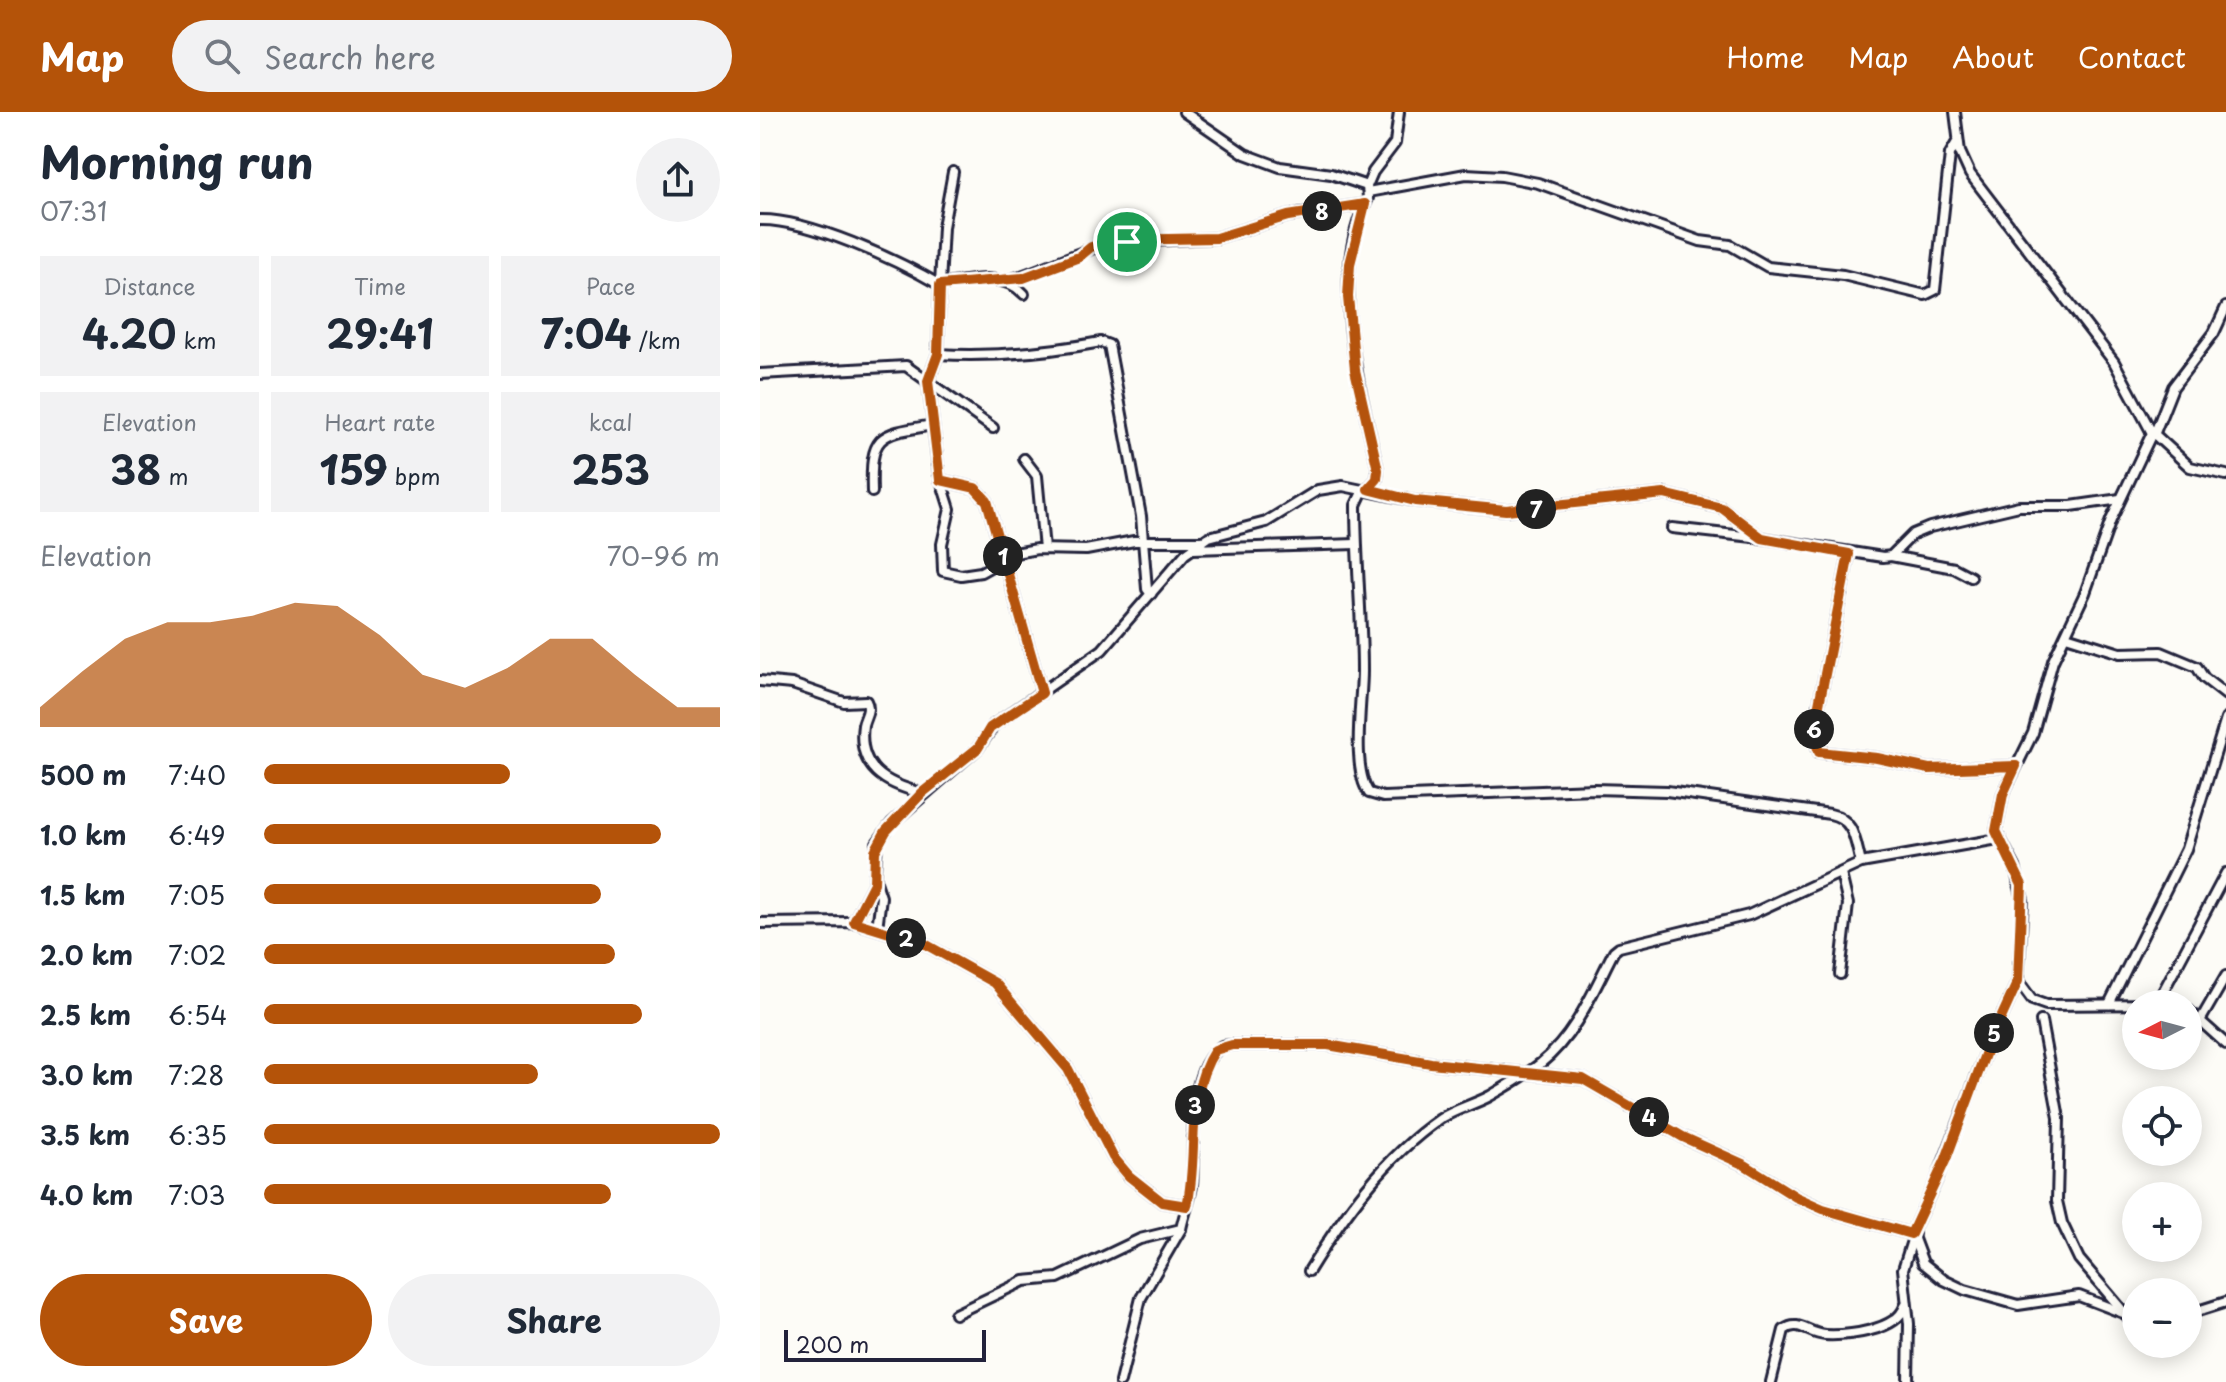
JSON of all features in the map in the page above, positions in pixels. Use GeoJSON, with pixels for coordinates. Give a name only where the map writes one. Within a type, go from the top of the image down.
{"type":"FeatureCollection","features":[{"type":"Feature","properties":{"kind":"street"},"geometry":{"type":"LineString","coordinates":[[1399,112],[1395,143],[1367,189],[1350,264],[1348,288],[1355,370],[1378,470],[1377,479],[1365,490],[1356,505],[1362,670],[1360,739],[1364,779],[1369,793],[1383,797],[1594,789],[1667,791],[1830,814],[1842,817],[1851,825],[1861,863]]}},
{"type":"Feature","properties":{"kind":"street"},"geometry":{"type":"LineString","coordinates":[[1955,112],[1957,142],[1970,174],[2114,362],[2153,434],[2190,467],[2226,475]]}},
{"type":"Feature","properties":{"kind":"street"},"geometry":{"type":"LineString","coordinates":[[1187,113],[1245,154],[1280,167],[1331,174],[1367,189],[1466,174],[1502,176],[1538,183],[1700,241],[1730,245],[1780,271],[1843,275],[1925,295],[1936,286],[1946,181],[1950,154],[1957,142]]}},
{"type":"Feature","properties":{"kind":"street"},"geometry":{"type":"LineString","coordinates":[[953,172],[943,227],[938,354],[928,381],[940,480],[950,509],[942,544],[943,571],[961,575],[981,572],[1015,553],[1044,549],[1096,550],[1142,542],[1201,541],[1255,528],[1318,490],[1343,486],[1415,501],[1506,510],[1664,494],[1722,508],[1762,538]]}},
{"type":"Feature","properties":{"kind":"street"},"geometry":{"type":"LineString","coordinates":[[1005,281],[1037,273],[1079,257],[1091,247],[1120,240],[1216,238],[1288,216],[1365,204]]}},
{"type":"Feature","properties":{"kind":"street"},"geometry":{"type":"LineString","coordinates":[[760,220],[786,221],[842,239],[940,285],[993,278],[1015,284],[1024,294]]}},
{"type":"Feature","properties":{"kind":"street"},"geometry":{"type":"LineString","coordinates":[[1908,1382],[1903,1269],[1912,1234],[2018,981],[2022,885],[1998,839],[1997,823],[2003,794],[2031,738],[2053,661],[2066,636],[2120,499],[2173,387],[2218,328],[2226,307]]}},
{"type":"Feature","properties":{"kind":"street"},"geometry":{"type":"LineString","coordinates":[[938,354],[991,357],[1013,351],[1106,343],[1121,407],[1147,589],[1151,594]]}},
{"type":"Feature","properties":{"kind":"street"},"geometry":{"type":"LineString","coordinates":[[760,374],[906,366],[964,411],[993,428]]}},
{"type":"Feature","properties":{"kind":"street"},"geometry":{"type":"LineString","coordinates":[[872,492],[871,458],[882,435],[893,430],[933,425]]}},
{"type":"Feature","properties":{"kind":"street"},"geometry":{"type":"LineString","coordinates":[[1024,459],[1037,476],[1044,549]]}},
{"type":"Feature","properties":{"kind":"street"},"geometry":{"type":"LineString","coordinates":[[940,480],[983,492],[1042,693]]}},
{"type":"Feature","properties":{"kind":"street"},"geometry":{"type":"LineString","coordinates":[[1891,556],[1913,534],[1930,527],[2019,506],[2071,506],[2120,499]]}},
{"type":"Feature","properties":{"kind":"street"},"geometry":{"type":"LineString","coordinates":[[1672,528],[1762,538],[1849,554],[1891,556],[1954,568],[1971,577]]}},
{"type":"Feature","properties":{"kind":"street"},"geometry":{"type":"LineString","coordinates":[[877,928],[881,897],[875,878],[877,843],[922,793],[978,748],[990,728],[1102,650],[1201,541]]}},
{"type":"Feature","properties":{"kind":"street"},"geometry":{"type":"LineString","coordinates":[[1193,549],[1356,544]]}},
{"type":"Feature","properties":{"kind":"street"},"geometry":{"type":"LineString","coordinates":[[1849,554],[1813,734],[1819,752],[1877,758],[1929,769],[2016,766]]}},
{"type":"Feature","properties":{"kind":"street"},"geometry":{"type":"LineString","coordinates":[[2066,636],[2120,653],[2161,652],[2197,667],[2204,678],[2226,695]]}},
{"type":"Feature","properties":{"kind":"street"},"geometry":{"type":"LineString","coordinates":[[760,681],[792,684],[844,702],[866,701],[869,707],[862,740],[872,770],[882,780],[922,793]]}},
{"type":"Feature","properties":{"kind":"street"},"geometry":{"type":"LineString","coordinates":[[2109,1004],[2186,849],[2226,719]]}},
{"type":"Feature","properties":{"kind":"street"},"geometry":{"type":"LineString","coordinates":[[1309,1271],[1339,1221],[1405,1147],[1442,1118],[1489,1096],[1553,1052],[1577,1021],[1619,947],[1749,915],[1861,863],[1998,839]]}},
{"type":"Feature","properties":{"kind":"street"},"geometry":{"type":"LineString","coordinates":[[2167,990],[2226,873]]}},
{"type":"Feature","properties":{"kind":"street"},"geometry":{"type":"LineString","coordinates":[[1840,974],[1848,904],[1841,874]]}},
{"type":"Feature","properties":{"kind":"street"},"geometry":{"type":"LineString","coordinates":[[854,922],[875,878]]}},
{"type":"Feature","properties":{"kind":"street"},"geometry":{"type":"LineString","coordinates":[[760,923],[854,922],[925,944],[995,983],[1068,1069],[1113,1157],[1129,1176],[1162,1202],[1187,1206]]}},
{"type":"Feature","properties":{"kind":"street"},"geometry":{"type":"LineString","coordinates":[[2202,1018],[2226,976]]}},
{"type":"Feature","properties":{"kind":"street"},"geometry":{"type":"LineString","coordinates":[[2018,981],[2032,1000],[2046,1005],[2122,1004]]}},
{"type":"Feature","properties":{"kind":"street"},"geometry":{"type":"LineString","coordinates":[[2041,1021],[2059,1118],[2057,1201],[2062,1223],[2079,1259],[2122,1307]]}},
{"type":"Feature","properties":{"kind":"street"},"geometry":{"type":"LineString","coordinates":[[2202,1023],[2226,1044]]}},
{"type":"Feature","properties":{"kind":"street"},"geometry":{"type":"LineString","coordinates":[[1120,1382],[1141,1298],[1181,1229],[1192,1186],[1195,1104],[1210,1059],[1222,1046],[1328,1045],[1431,1063],[1583,1079],[1683,1137],[1745,1165],[1796,1197],[1823,1209],[1912,1234]]}},
{"type":"Feature","properties":{"kind":"street"},"geometry":{"type":"LineString","coordinates":[[955,1314],[1024,1281],[1058,1278],[1140,1239],[1181,1229]]}},
{"type":"Feature","properties":{"kind":"street"},"geometry":{"type":"LineString","coordinates":[[1912,1234],[1923,1263],[1944,1280],[1965,1290],[2018,1305],[2079,1296],[2122,1314]]}},
{"type":"Feature","properties":{"kind":"street"},"geometry":{"type":"LineString","coordinates":[[2202,1310],[2226,1302]]}},
{"type":"Feature","properties":{"kind":"street"},"geometry":{"type":"LineString","coordinates":[[1771,1382],[1784,1330],[1788,1327],[1799,1325],[1815,1334],[1852,1333],[1885,1326],[1898,1317],[1905,1306]]}},
{"type":"Feature","properties":{"kind":"route"},"geometry":{"type":"LineString","coordinates":[[1365,204],[1350,264],[1348,297],[1355,370],[1378,470],[1377,479],[1368,489],[1415,501],[1506,510],[1576,506],[1614,497],[1664,494],[1722,508],[1740,518],[1762,538],[1849,554],[1813,734],[1814,745],[1819,752],[1824,755],[1877,758],[1929,769],[2016,766],[2003,794],[1996,831],[2022,885],[2018,981],[1987,1049],[1946,1159],[1911,1234],[1823,1209],[1796,1197],[1745,1165],[1683,1137],[1583,1079],[1431,1063],[1328,1045],[1232,1045],[1215,1050],[1202,1078],[1195,1104],[1192,1186],[1187,1206],[1162,1202],[1129,1176],[1113,1157],[1083,1093],[1068,1069],[995,983],[925,944],[854,922],[874,883],[877,843],[892,823],[922,793],[978,748],[990,728],[1042,693],[983,492],[940,480],[928,381],[938,354],[940,285],[993,278],[1005,281],[1023,278],[1079,257],[1091,247],[1120,240],[1127,242],[1216,238],[1239,229],[1274,223],[1288,216],[1365,204]]}}]}
